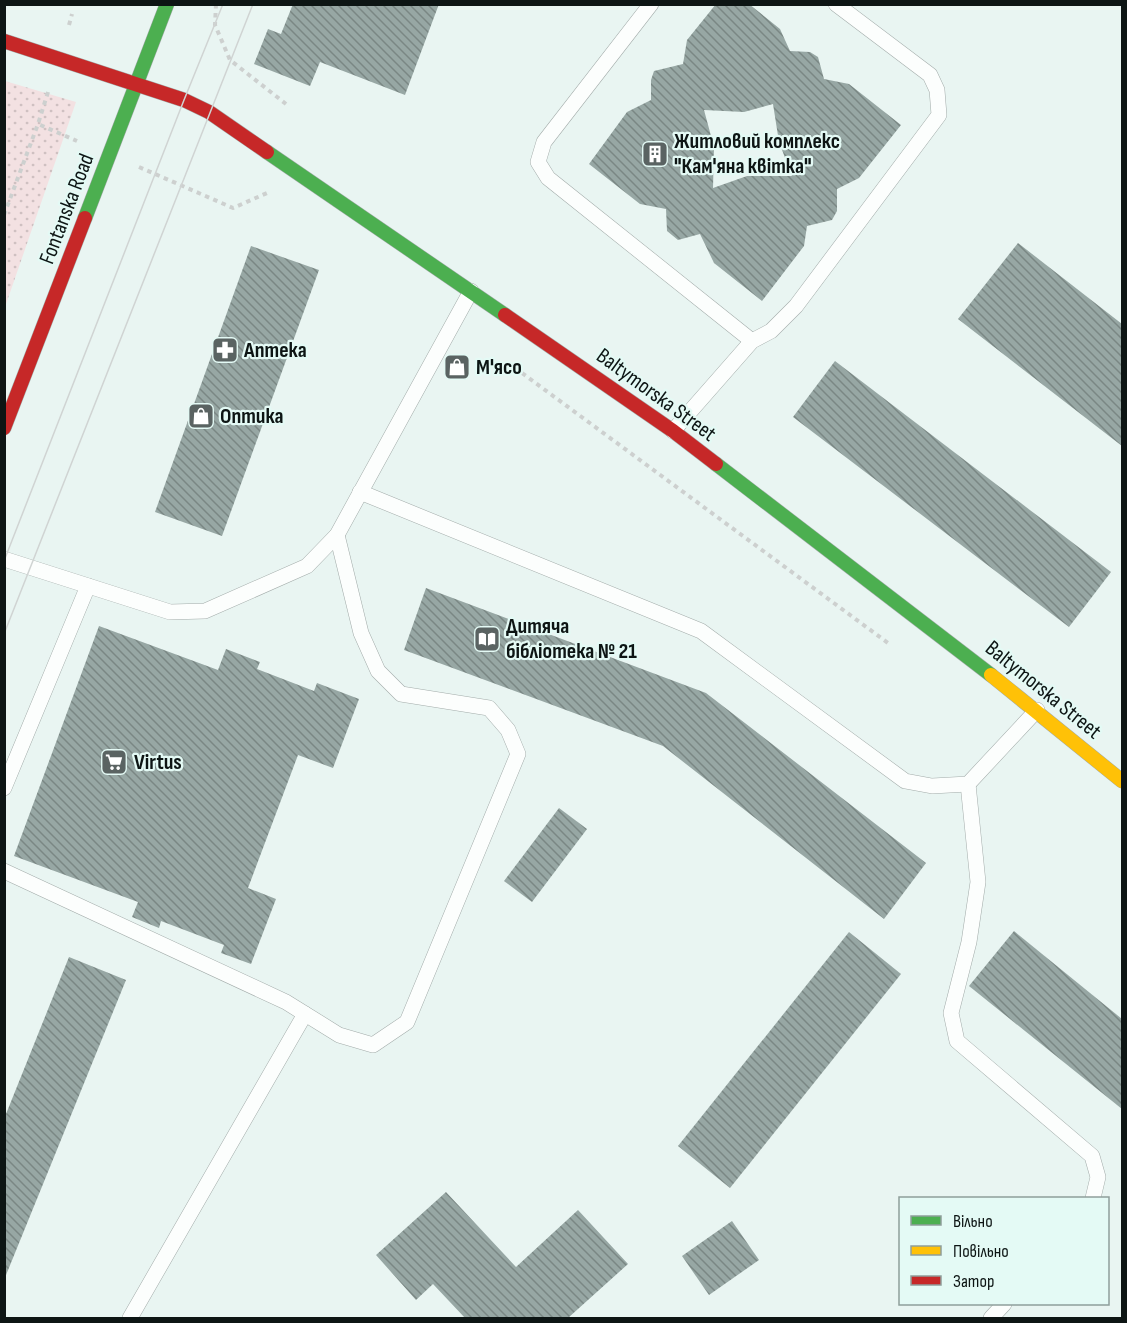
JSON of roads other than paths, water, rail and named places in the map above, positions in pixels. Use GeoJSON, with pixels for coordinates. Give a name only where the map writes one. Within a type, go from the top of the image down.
{"type":"FeatureCollection","features":[{"type":"Feature","properties":{"kind":"main road","name":"Fontanska Road"},"geometry":{"type":"LineString","coordinates":[[4,428],[167,4]]}},
{"type":"Feature","properties":{"kind":"main road","name":"Baltymorska Street"},"geometry":{"type":"LineString","coordinates":[[4,41],[184,100],[208,112],[673,431],[1037,710],[1122,781]]}},
{"type":"Feature","properties":{"kind":"lane"},"geometry":{"type":"LineString","coordinates":[[651,4],[544,142],[538,162],[548,178],[752,341]]}},
{"type":"Feature","properties":{"kind":"lane"},"geometry":{"type":"LineString","coordinates":[[673,431],[752,341],[771,331],[796,306],[939,115],[938,90],[930,75],[836,4]]}},
{"type":"Feature","properties":{"kind":"lane"},"geometry":{"type":"LineString","coordinates":[[4,559],[170,612],[205,611],[307,566],[338,535],[471,291]]}},
{"type":"Feature","properties":{"kind":"lane"},"geometry":{"type":"LineString","coordinates":[[360,492],[701,631],[905,781],[932,786],[968,784],[1037,710]]}},
{"type":"Feature","properties":{"kind":"lane"},"geometry":{"type":"LineString","coordinates":[[4,871],[286,1002],[339,1035],[373,1045],[407,1022],[518,754],[508,730],[489,708],[401,694],[378,671],[361,633],[338,535]]}},
{"type":"Feature","properties":{"kind":"lane"},"geometry":{"type":"LineString","coordinates":[[4,788],[88,586]]}},
{"type":"Feature","properties":{"kind":"lane"},"geometry":{"type":"LineString","coordinates":[[968,784],[978,882],[969,942],[951,1013],[957,1041],[1092,1156],[1098,1177],[1093,1197]]}},
{"type":"Feature","properties":{"kind":"lane"},"geometry":{"type":"LineString","coordinates":[[130,1318],[305,1014]]}},
{"type":"Feature","properties":{"kind":"lane"},"geometry":{"type":"LineString","coordinates":[[991,1318],[1003,1305]]}},
{"type":"Feature","properties":{"kind":"tram line"},"geometry":{"type":"LineString","coordinates":[[4,561],[223,4]]}},
{"type":"Feature","properties":{"kind":"tram line"},"geometry":{"type":"LineString","coordinates":[[4,634],[253,4]]}},
{"type":"Feature","properties":{"kind":"place","name":"Житловий комплекс \"Кам'яна квітка\""},"geometry":{"type":"Point","coordinates":[655,154]}},
{"type":"Feature","properties":{"kind":"place","name":"Аптека"},"geometry":{"type":"Point","coordinates":[225,350]}},
{"type":"Feature","properties":{"kind":"place","name":"М'ясо"},"geometry":{"type":"Point","coordinates":[457,367]}},
{"type":"Feature","properties":{"kind":"place","name":"Оптика"},"geometry":{"type":"Point","coordinates":[201,416]}},
{"type":"Feature","properties":{"kind":"place","name":"Дитяча бібліотека № 21"},"geometry":{"type":"Point","coordinates":[487,639]}},
{"type":"Feature","properties":{"kind":"place","name":"Virtus"},"geometry":{"type":"Point","coordinates":[114,762]}}]}
